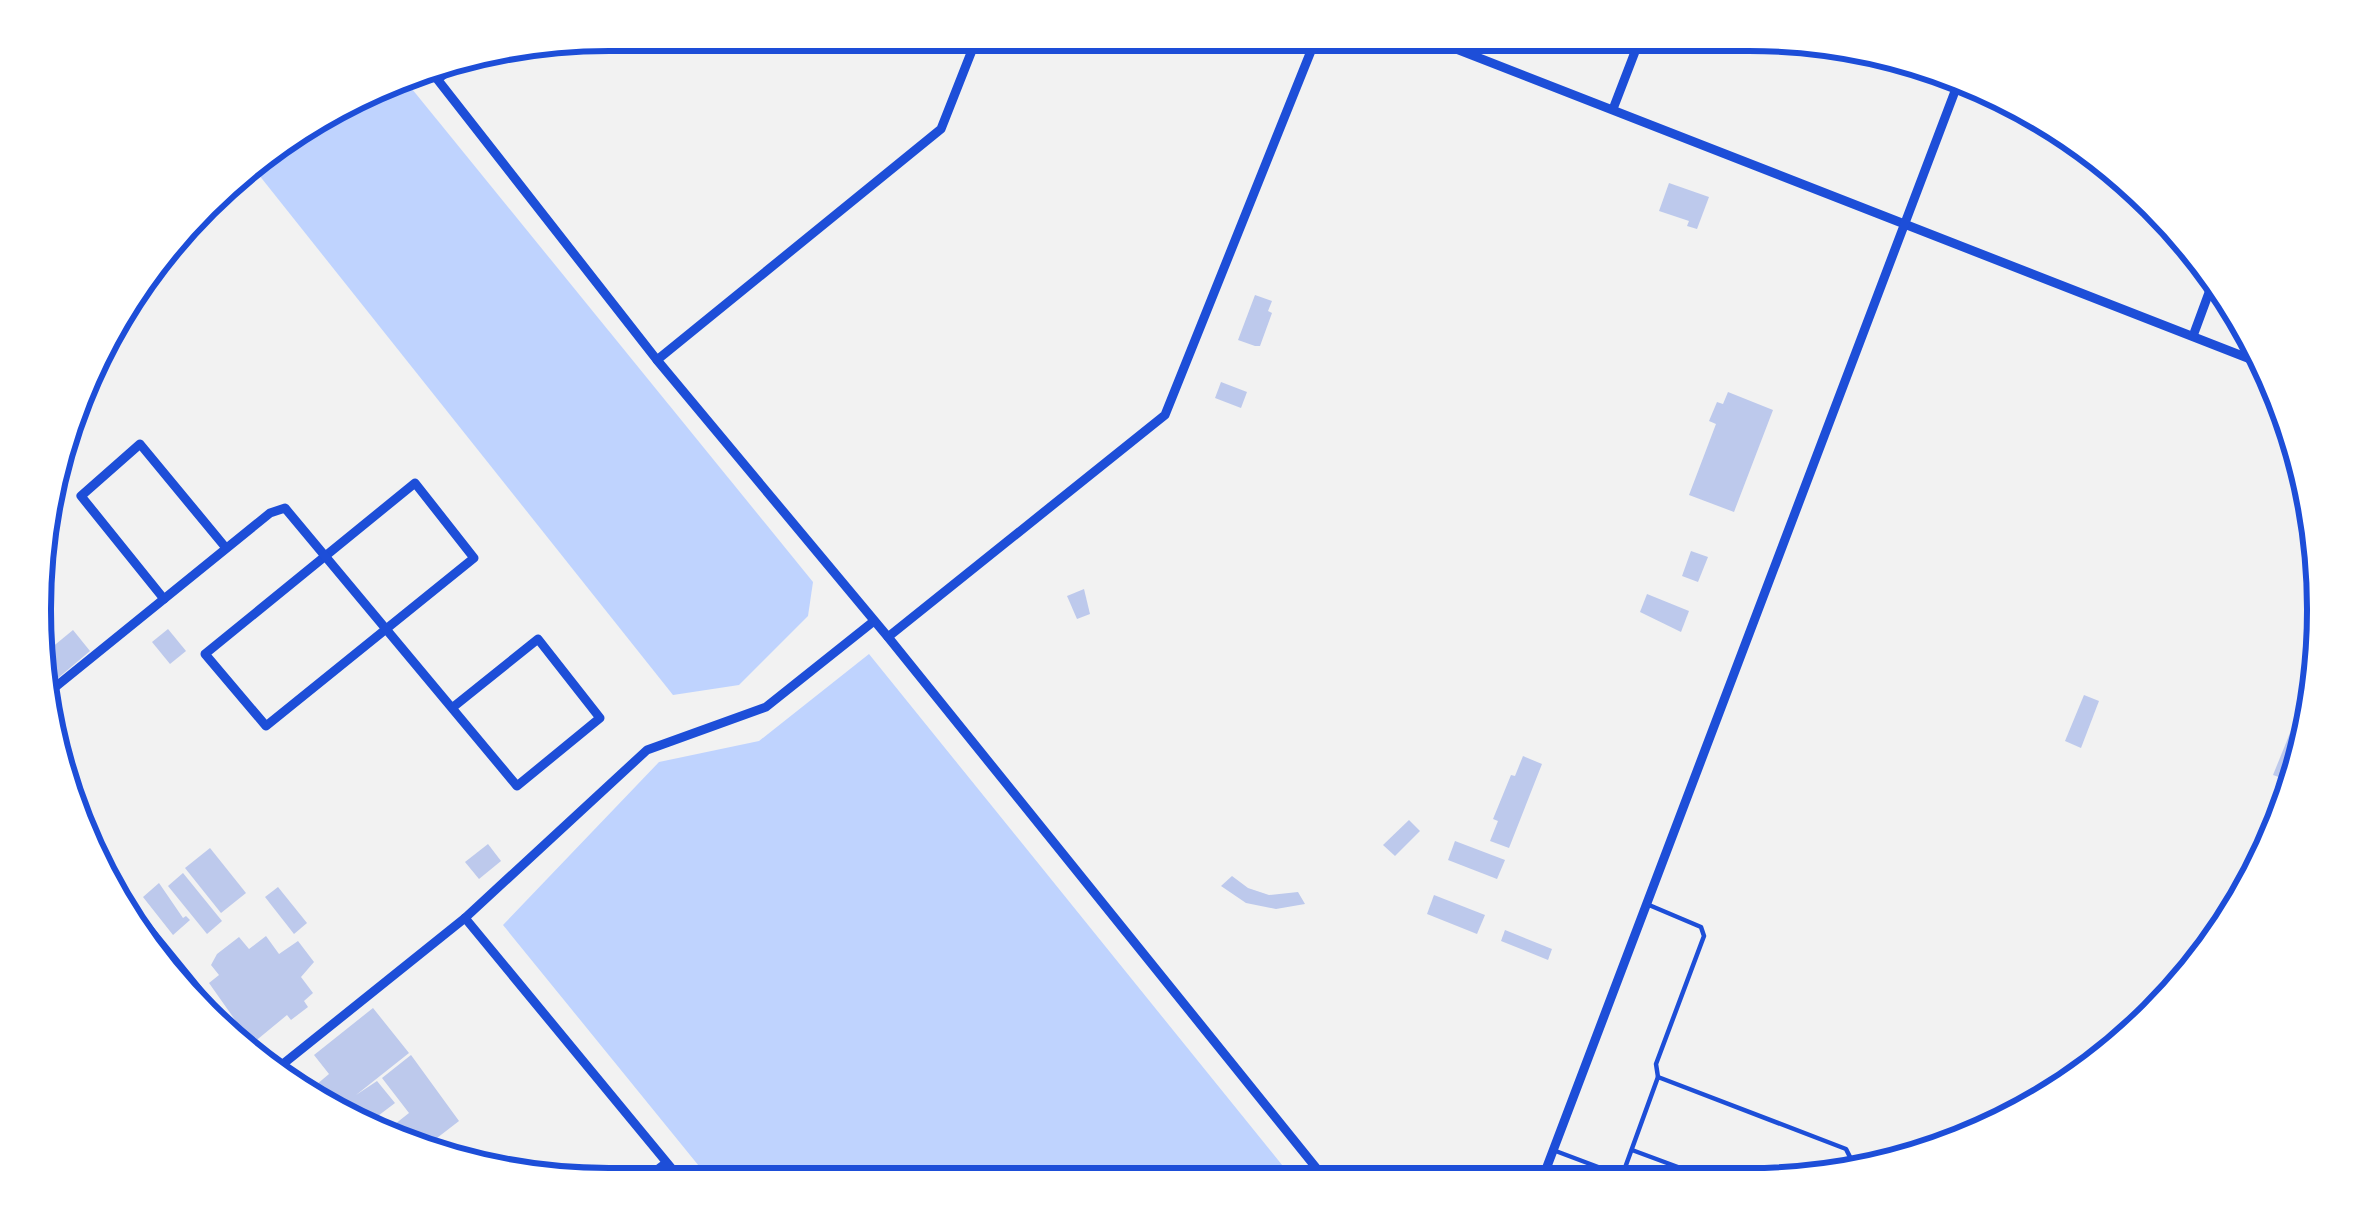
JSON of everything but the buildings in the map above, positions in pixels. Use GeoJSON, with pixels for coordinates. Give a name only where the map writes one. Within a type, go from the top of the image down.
{"type":"FeatureCollection","features":[{"type":"Feature","properties":{"kind":"street"},"geometry":{"type":"LineString","coordinates":[[657,360],[941,128],[972,51]]}},
{"type":"Feature","properties":{"kind":"street"},"geometry":{"type":"LineString","coordinates":[[888,637],[1166,415],[1311,51]]}},
{"type":"Feature","properties":{"kind":"street"},"geometry":{"type":"LineString","coordinates":[[1461,51],[2247,357]]}},
{"type":"Feature","properties":{"kind":"street"},"geometry":{"type":"LineString","coordinates":[[1613,110],[1635,51]]}},
{"type":"Feature","properties":{"kind":"street"},"geometry":{"type":"LineString","coordinates":[[438,79],[657,360],[888,637],[1316,1168]]}},
{"type":"Feature","properties":{"kind":"street"},"geometry":{"type":"LineString","coordinates":[[1546,1168],[1955,91]]}},
{"type":"Feature","properties":{"kind":"street"},"geometry":{"type":"LineString","coordinates":[[2193,336],[2209,293]]}},
{"type":"Feature","properties":{"kind":"street"},"geometry":{"type":"LineString","coordinates":[[164,598],[81,496],[140,444],[226,548]]}},
{"type":"Feature","properties":{"kind":"street"},"geometry":{"type":"LineString","coordinates":[[415,483],[474,558],[386,629],[266,726],[206,654],[415,483]]}},
{"type":"Feature","properties":{"kind":"street"},"geometry":{"type":"LineString","coordinates":[[57,686],[269,513],[285,508],[517,786],[600,718],[538,639],[452,708]]}},
{"type":"Feature","properties":{"kind":"street"},"geometry":{"type":"LineString","coordinates":[[284,1063],[465,918],[647,751],[766,707],[874,621]]}},
{"type":"Feature","properties":{"kind":"street"},"geometry":{"type":"LineString","coordinates":[[465,918],[670,1168]]}},
{"type":"Feature","properties":{"kind":"street"},"geometry":{"type":"LineString","coordinates":[[660,1168],[666,1163]]}},
{"type":"Feature","properties":{"kind":"lane"},"geometry":{"type":"LineString","coordinates":[[1625,1168],[1658,1077],[1656,1064],[1704,936],[1701,927],[1647,904]]}},
{"type":"Feature","properties":{"kind":"lane"},"geometry":{"type":"LineString","coordinates":[[1658,1077],[1846,1149],[1851,1158]]}},
{"type":"Feature","properties":{"kind":"lane"},"geometry":{"type":"LineString","coordinates":[[1553,1150],[1601,1168]]}},
{"type":"Feature","properties":{"kind":"lane"},"geometry":{"type":"LineString","coordinates":[[1632,1150],[1681,1168]]}},
{"type":"Feature","properties":{"kind":"water"},"geometry":{"type":"Polygon","coordinates":[[[411,88],[813,582],[808,616],[739,685],[673,695],[259,175],[299,145],[362,109],[411,88]]]}},
{"type":"Feature","properties":{"kind":"water"},"geometry":{"type":"Polygon","coordinates":[[[869,654],[1284,1168],[701,1168],[503,925],[659,762],[759,741],[869,654]]]}}]}
